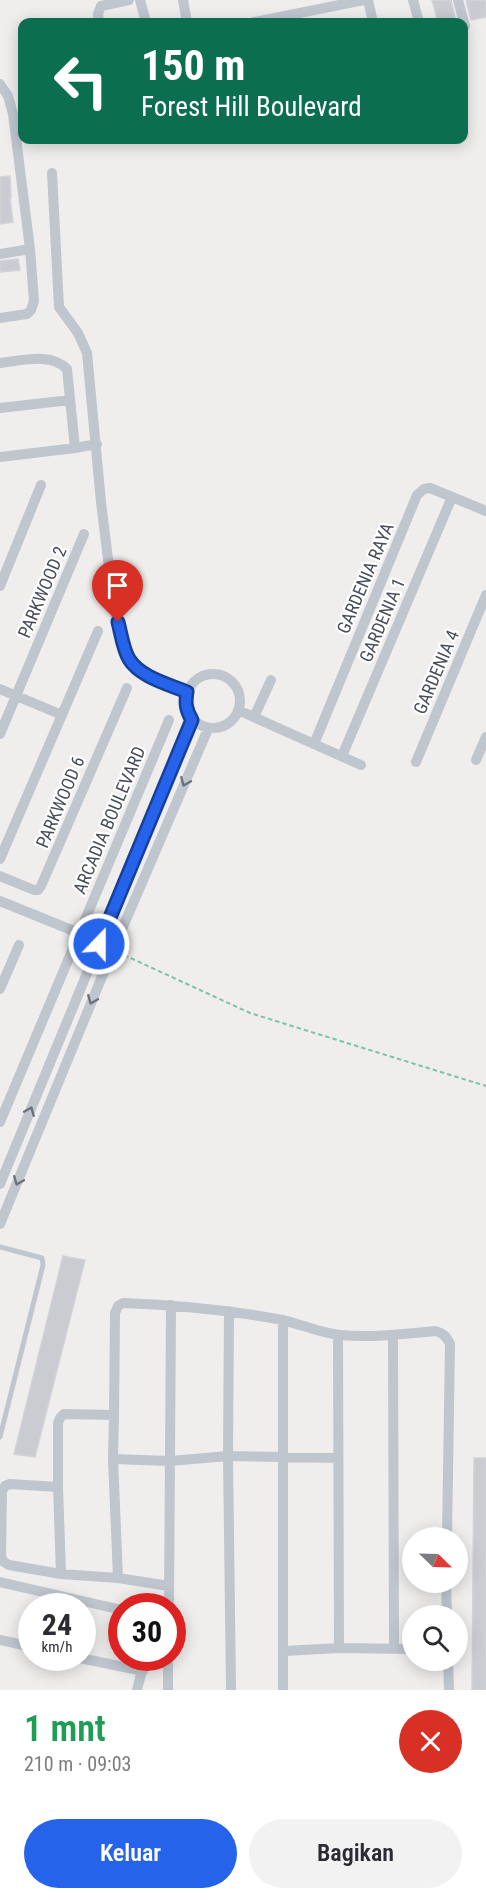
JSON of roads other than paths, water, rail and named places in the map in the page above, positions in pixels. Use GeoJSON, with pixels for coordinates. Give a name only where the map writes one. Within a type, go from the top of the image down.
{"type":"FeatureCollection","features":[{"type":"Feature","properties":{"kind":"street"},"geometry":{"type":"LineString","coordinates":[[98,18],[101,6],[129,0]]}},
{"type":"Feature","properties":{"kind":"street"},"geometry":{"type":"LineString","coordinates":[[140,0],[145,18]]}},
{"type":"Feature","properties":{"kind":"street"},"geometry":{"type":"LineString","coordinates":[[183,0],[186,18]]}},
{"type":"Feature","properties":{"kind":"street"},"geometry":{"type":"LineString","coordinates":[[274,18],[366,0],[372,18]]}},
{"type":"Feature","properties":{"kind":"street"},"geometry":{"type":"LineString","coordinates":[[413,0],[418,18]]}},
{"type":"Feature","properties":{"kind":"street"},"geometry":{"type":"LineString","coordinates":[[458,0],[463,18]]}},
{"type":"Feature","properties":{"kind":"street"},"geometry":{"type":"LineString","coordinates":[[0,84],[13,114],[30,249],[33,306],[24,315],[0,318]]}},
{"type":"Feature","properties":{"kind":"street"},"geometry":{"type":"LineString","coordinates":[[52,173],[59,307],[78,333],[87,353],[114,608],[128,658],[137,668],[151,677],[187,692]]}},
{"type":"Feature","properties":{"kind":"street"},"geometry":{"type":"LineString","coordinates":[[0,254],[30,249]]}},
{"type":"Feature","properties":{"kind":"street"},"geometry":{"type":"LineString","coordinates":[[0,363],[48,359],[56,360],[67,369],[75,448]]}},
{"type":"Feature","properties":{"kind":"street"},"geometry":{"type":"LineString","coordinates":[[0,408],[70,400]]}},
{"type":"Feature","properties":{"kind":"street"},"geometry":{"type":"LineString","coordinates":[[0,457],[97,444]]}},
{"type":"Feature","properties":{"kind":"street"},"geometry":{"type":"LineString","coordinates":[[0,586],[41,485]]}},
{"type":"Feature","properties":{"kind":"street","name":"GARDENIA RAYA"},"geometry":{"type":"LineString","coordinates":[[314,744],[417,495],[424,489],[430,488],[486,511]]}},
{"type":"Feature","properties":{"kind":"street","name":"GARDENIA 1"},"geometry":{"type":"LineString","coordinates":[[342,756],[452,497]]}},
{"type":"Feature","properties":{"kind":"street","name":"PARKWOOD 2"},"geometry":{"type":"LineString","coordinates":[[0,734],[84,534]]}},
{"type":"Feature","properties":{"kind":"street","name":"GARDENIA 4"},"geometry":{"type":"LineString","coordinates":[[416,762],[486,595]]}},
{"type":"Feature","properties":{"kind":"street"},"geometry":{"type":"LineString","coordinates":[[0,859],[98,631]]}},
{"type":"Feature","properties":{"kind":"street"},"geometry":{"type":"LineString","coordinates":[[207,674],[226,677],[238,691],[240,701],[238,710],[227,725],[208,729],[192,720],[185,702],[187,692],[191,684],[207,674]]}},
{"type":"Feature","properties":{"kind":"street"},"geometry":{"type":"LineString","coordinates":[[254,717],[271,680]]}},
{"type":"Feature","properties":{"kind":"street","name":"PARKWOOD 6"},"geometry":{"type":"LineString","coordinates":[[0,876],[34,890],[38,890],[41,886],[127,688]]}},
{"type":"Feature","properties":{"kind":"street"},"geometry":{"type":"LineString","coordinates":[[0,689],[62,715]]}},
{"type":"Feature","properties":{"kind":"street"},"geometry":{"type":"LineString","coordinates":[[238,710],[361,765]]}},
{"type":"Feature","properties":{"kind":"street","name":"ARCADIA BOULEVARD"},"geometry":{"type":"LineString","coordinates":[[0,1122],[169,720]]}},
{"type":"Feature","properties":{"kind":"street"},"geometry":{"type":"LineString","coordinates":[[0,1184],[192,720]]}},
{"type":"Feature","properties":{"kind":"street"},"geometry":{"type":"LineString","coordinates":[[0,1224],[113,950],[208,729]]}},
{"type":"Feature","properties":{"kind":"street"},"geometry":{"type":"LineString","coordinates":[[476,760],[486,737]]}},
{"type":"Feature","properties":{"kind":"street"},"geometry":{"type":"LineString","coordinates":[[0,901],[79,933],[113,950]]}},
{"type":"Feature","properties":{"kind":"street"},"geometry":{"type":"LineString","coordinates":[[0,989],[19,945]]}},
{"type":"Feature","properties":{"kind":"street"},"geometry":{"type":"LineString","coordinates":[[118,1578],[113,1459],[115,1313],[118,1306],[123,1303],[229,1311],[283,1320],[338,1335],[393,1335],[435,1331],[446,1336],[450,1344],[447,1527]]}},
{"type":"Feature","properties":{"kind":"street"},"geometry":{"type":"LineString","coordinates":[[169,1593],[171,1305]]}},
{"type":"Feature","properties":{"kind":"street"},"geometry":{"type":"LineString","coordinates":[[229,1311],[231,1690]]}},
{"type":"Feature","properties":{"kind":"street"},"geometry":{"type":"LineString","coordinates":[[283,1320],[284,1690]]}},
{"type":"Feature","properties":{"kind":"street"},"geometry":{"type":"LineString","coordinates":[[338,1335],[339,1648]]}},
{"type":"Feature","properties":{"kind":"street"},"geometry":{"type":"LineString","coordinates":[[393,1335],[394,1648]]}},
{"type":"Feature","properties":{"kind":"street"},"geometry":{"type":"LineString","coordinates":[[61,1574],[57,1487],[58,1423],[64,1414],[114,1415]]}},
{"type":"Feature","properties":{"kind":"street"},"geometry":{"type":"LineString","coordinates":[[113,1459],[170,1461],[228,1456],[338,1458]]}},
{"type":"Feature","properties":{"kind":"street"},"geometry":{"type":"LineString","coordinates":[[57,1487],[10,1484],[5,1486],[2,1491],[1,1557],[4,1562],[9,1565],[61,1574],[118,1578],[169,1586]]}},
{"type":"Feature","properties":{"kind":"street"},"geometry":{"type":"LineString","coordinates":[[0,1582],[108,1607]]}},
{"type":"Feature","properties":{"kind":"street"},"geometry":{"type":"LineString","coordinates":[[0,1640],[18,1644]]}},
{"type":"Feature","properties":{"kind":"street"},"geometry":{"type":"LineString","coordinates":[[284,1651],[339,1648],[402,1648]]}},
{"type":"Feature","properties":{"kind":"street"},"geometry":{"type":"LineString","coordinates":[[137,1690],[143,1671]]}},
{"type":"Feature","properties":{"kind":"street"},"geometry":{"type":"LineString","coordinates":[[168,1671],[168,1690]]}},
{"type":"Feature","properties":{"kind":"street"},"geometry":{"type":"LineString","coordinates":[[448,1671],[448,1690]]}},
{"type":"Feature","properties":{"kind":"lane"},"geometry":{"type":"LineString","coordinates":[[0,1247],[42,1258],[43,1265],[0,1437]]}}]}
